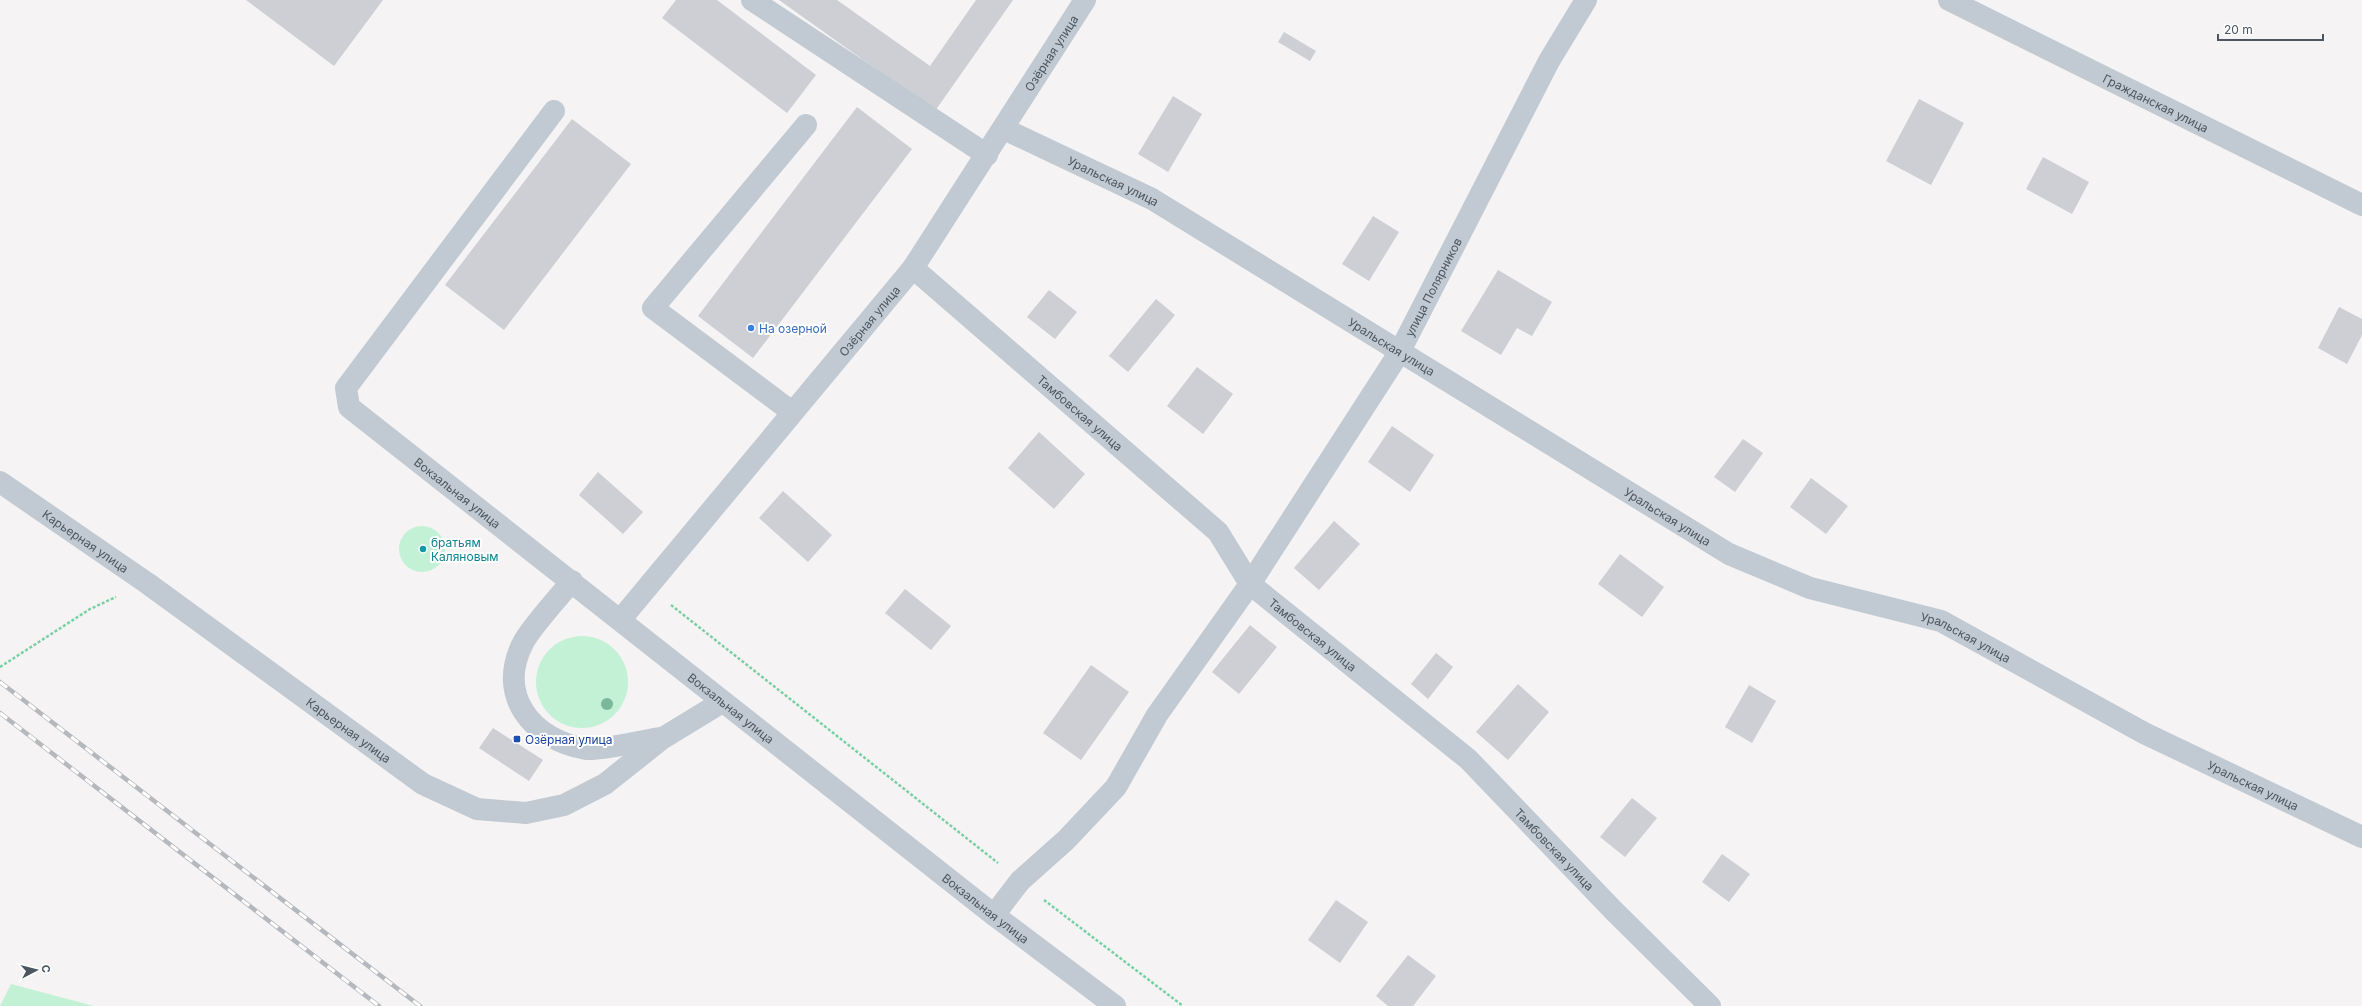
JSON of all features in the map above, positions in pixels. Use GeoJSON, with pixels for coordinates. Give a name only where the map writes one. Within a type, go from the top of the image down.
{"type":"FeatureCollection","features":[{"type":"Feature","properties":{"kind":"street"},"geometry":{"type":"LineString","coordinates":[[752,0],[987,156]]}},
{"type":"Feature","properties":{"kind":"street","name":"Озёрная улица"},"geometry":{"type":"LineString","coordinates":[[621,619],[913,268],[987,156],[1085,0]]}},
{"type":"Feature","properties":{"kind":"street","name":"улица Полярников"},"geometry":{"type":"LineString","coordinates":[[994,915],[1020,881],[1066,840],[1116,787],[1157,714],[1250,584],[1400,353],[1549,60],[1586,0]]}},
{"type":"Feature","properties":{"kind":"street","name":"Гражданская улица"},"geometry":{"type":"LineString","coordinates":[[1949,0],[2362,205]]}},
{"type":"Feature","properties":{"kind":"street","name":"Вокзальная улица"},"geometry":{"type":"LineString","coordinates":[[554,111],[346,388],[349,407],[621,619],[722,702],[994,915],[1115,1006]]}},
{"type":"Feature","properties":{"kind":"street"},"geometry":{"type":"LineString","coordinates":[[792,412],[653,308],[806,124]]}},
{"type":"Feature","properties":{"kind":"street","name":"Уральская улица"},"geometry":{"type":"LineString","coordinates":[[1004,129],[1152,199],[1728,554],[1810,588],[1941,621],[2144,733],[2362,837]]}},
{"type":"Feature","properties":{"kind":"street","name":"Тамбовская улица"},"geometry":{"type":"LineString","coordinates":[[913,268],[1218,532],[1250,584],[1468,759],[1614,911],[1710,1006]]}},
{"type":"Feature","properties":{"kind":"street","name":"Карьерная улица"},"geometry":{"type":"LineString","coordinates":[[0,482],[147,583],[423,784],[477,809],[526,813],[564,805],[605,784],[662,738],[722,702]]}},
{"type":"Feature","properties":{"kind":"street"},"geometry":{"type":"LineString","coordinates":[[572,581],[524,641],[514,673],[518,700],[532,723],[553,740],[588,749],[662,738]]}},
{"type":"Feature","properties":{"kind":"path"},"geometry":{"type":"LineString","coordinates":[[0,667],[90,608],[147,583]]}},
{"type":"Feature","properties":{"kind":"path"},"geometry":{"type":"LineString","coordinates":[[647,586],[1020,881],[1183,1006]]}},
{"type":"Feature","properties":{"kind":"green space"},"geometry":{"type":"Polygon","coordinates":[[[422,526],[435,530],[441,536],[445,549],[441,562],[435,568],[422,572],[409,568],[403,562],[399,549],[403,536],[409,530],[422,526]]]}},
{"type":"Feature","properties":{"kind":"green space"},"geometry":{"type":"Polygon","coordinates":[[[582,636],[599,640],[614,650],[624,665],[628,682],[624,699],[614,714],[599,724],[582,728],[565,724],[550,714],[540,699],[536,682],[540,665],[550,650],[565,640],[582,636]]]}},
{"type":"Feature","properties":{"kind":"green space"},"geometry":{"type":"Polygon","coordinates":[[[11,984],[94,1006],[0,1006],[11,984]]]}},
{"type":"Feature","properties":{"kind":"building"},"geometry":{"type":"Polygon","coordinates":[[[246,0],[383,0],[334,66],[246,0]]]}},
{"type":"Feature","properties":{"kind":"building"},"geometry":{"type":"Polygon","coordinates":[[[676,0],[717,0],[816,75],[787,113],[662,18],[676,0]]]}},
{"type":"Feature","properties":{"kind":"building"},"geometry":{"type":"Polygon","coordinates":[[[779,0],[837,0],[930,66],[976,0],[1013,0],[935,111],[779,0]]]}},
{"type":"Feature","properties":{"kind":"building"},"geometry":{"type":"Polygon","coordinates":[[[1284,32],[1316,51],[1310,61],[1278,42],[1284,32]]]}},
{"type":"Feature","properties":{"kind":"building"},"geometry":{"type":"Polygon","coordinates":[[[1173,96],[1202,114],[1168,172],[1138,154],[1173,96]]]}},
{"type":"Feature","properties":{"kind":"building"},"geometry":{"type":"Polygon","coordinates":[[[1919,99],[1964,123],[1931,185],[1886,161],[1919,99]]]}},
{"type":"Feature","properties":{"kind":"building"},"geometry":{"type":"Polygon","coordinates":[[[857,107],[912,149],[753,358],[698,316],[857,107]]]}},
{"type":"Feature","properties":{"kind":"building"},"geometry":{"type":"Polygon","coordinates":[[[572,119],[631,164],[504,330],[445,285],[572,119]]]}},
{"type":"Feature","properties":{"kind":"building"},"geometry":{"type":"Polygon","coordinates":[[[2043,157],[2089,182],[2072,214],[2026,189],[2043,157]]]}},
{"type":"Feature","properties":{"kind":"building"},"geometry":{"type":"Polygon","coordinates":[[[1373,216],[1399,232],[1369,281],[1342,264],[1373,216]]]}},
{"type":"Feature","properties":{"kind":"building"},"geometry":{"type":"Polygon","coordinates":[[[1498,270],[1552,302],[1532,336],[1517,328],[1501,355],[1461,331],[1498,270]]]}},
{"type":"Feature","properties":{"kind":"building"},"geometry":{"type":"Polygon","coordinates":[[[1049,290],[1077,312],[1055,339],[1027,317],[1049,290]]]}},
{"type":"Feature","properties":{"kind":"building"},"geometry":{"type":"Polygon","coordinates":[[[1156,299],[1175,315],[1128,372],[1109,356],[1156,299]]]}},
{"type":"Feature","properties":{"kind":"building"},"geometry":{"type":"Polygon","coordinates":[[[2339,307],[2362,319],[2362,335],[2347,364],[2318,348],[2339,307]]]}},
{"type":"Feature","properties":{"kind":"building"},"geometry":{"type":"Polygon","coordinates":[[[1197,367],[1233,394],[1203,434],[1167,406],[1197,367]]]}},
{"type":"Feature","properties":{"kind":"building"},"geometry":{"type":"Polygon","coordinates":[[[1392,426],[1434,455],[1410,492],[1368,462],[1392,426]]]}},
{"type":"Feature","properties":{"kind":"building"},"geometry":{"type":"Polygon","coordinates":[[[1039,432],[1085,474],[1054,509],[1008,468],[1039,432]]]}},
{"type":"Feature","properties":{"kind":"building"},"geometry":{"type":"Polygon","coordinates":[[[1743,439],[1763,453],[1735,492],[1714,477],[1743,439]]]}},
{"type":"Feature","properties":{"kind":"building"},"geometry":{"type":"Polygon","coordinates":[[[598,472],[643,512],[623,534],[579,495],[598,472]]]}},
{"type":"Feature","properties":{"kind":"building"},"geometry":{"type":"Polygon","coordinates":[[[1811,478],[1848,506],[1826,534],[1790,507],[1811,478]]]}},
{"type":"Feature","properties":{"kind":"building"},"geometry":{"type":"Polygon","coordinates":[[[783,491],[832,535],[808,562],[759,518],[783,491]]]}},
{"type":"Feature","properties":{"kind":"building"},"geometry":{"type":"Polygon","coordinates":[[[1334,521],[1360,544],[1319,590],[1294,568],[1334,521]]]}},
{"type":"Feature","properties":{"kind":"building"},"geometry":{"type":"Polygon","coordinates":[[[1620,554],[1664,587],[1642,617],[1598,584],[1620,554]]]}},
{"type":"Feature","properties":{"kind":"building"},"geometry":{"type":"Polygon","coordinates":[[[905,589],[951,626],[931,650],[885,613],[905,589]]]}},
{"type":"Feature","properties":{"kind":"building"},"geometry":{"type":"Polygon","coordinates":[[[1250,625],[1277,647],[1239,694],[1212,672],[1250,625]]]}},
{"type":"Feature","properties":{"kind":"building"},"geometry":{"type":"Polygon","coordinates":[[[1436,653],[1453,667],[1428,699],[1411,684],[1436,653]]]}},
{"type":"Feature","properties":{"kind":"building"},"geometry":{"type":"Polygon","coordinates":[[[1091,665],[1129,692],[1081,760],[1043,733],[1091,665]]]}},
{"type":"Feature","properties":{"kind":"building"},"geometry":{"type":"Polygon","coordinates":[[[1518,684],[1549,712],[1508,760],[1476,732],[1518,684]]]}},
{"type":"Feature","properties":{"kind":"building"},"geometry":{"type":"Polygon","coordinates":[[[1749,685],[1776,701],[1752,743],[1725,727],[1749,685]]]}},
{"type":"Feature","properties":{"kind":"building"},"geometry":{"type":"Polygon","coordinates":[[[493,728],[543,760],[529,781],[479,748],[493,728]]]}},
{"type":"Feature","properties":{"kind":"building"},"geometry":{"type":"Polygon","coordinates":[[[1632,798],[1657,818],[1625,857],[1600,837],[1632,798]]]}},
{"type":"Feature","properties":{"kind":"building"},"geometry":{"type":"Polygon","coordinates":[[[1722,854],[1750,874],[1729,902],[1702,882],[1722,854]]]}},
{"type":"Feature","properties":{"kind":"building"},"geometry":{"type":"Polygon","coordinates":[[[1336,900],[1368,922],[1340,963],[1308,940],[1336,900]]]}},
{"type":"Feature","properties":{"kind":"building"},"geometry":{"type":"Polygon","coordinates":[[[1408,955],[1436,976],[1413,1006],[1388,1006],[1376,996],[1408,955]]]}},
{"type":"Feature","properties":{"kind":"railway"},"geometry":{"type":"LineString","coordinates":[[0,682],[420,1006]]}},
{"type":"Feature","properties":{"kind":"railway"},"geometry":{"type":"LineString","coordinates":[[0,713],[379,1006]]}},
{"type":"Feature","properties":{"kind":"place","name":"На озерной"},"geometry":{"type":"Point","coordinates":[751,328]}},
{"type":"Feature","properties":{"kind":"place","name":"братьям Каляновым"},"geometry":{"type":"Point","coordinates":[423,549]}},
{"type":"Feature","properties":{"kind":"place","name":"Озёрная улица"},"geometry":{"type":"Point","coordinates":[517,739]}}]}
